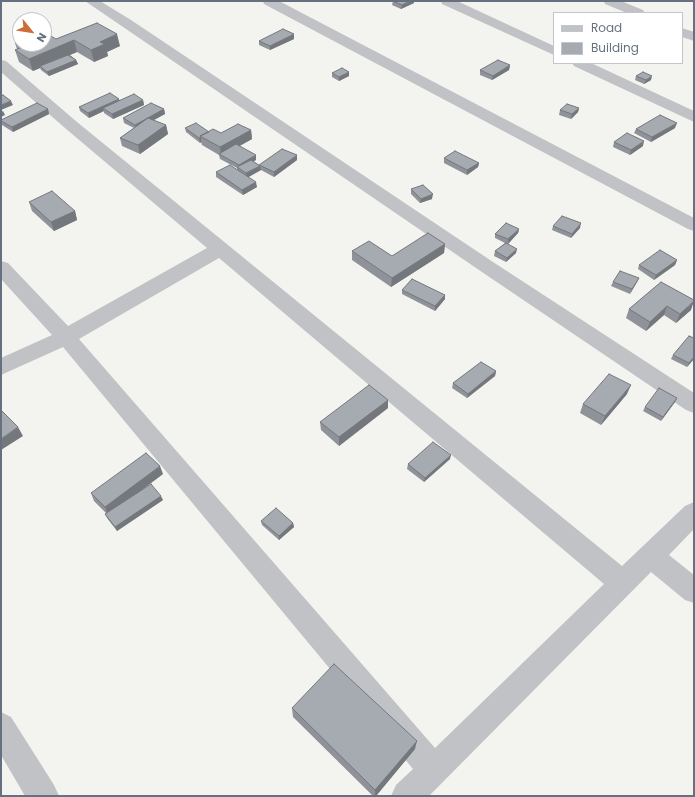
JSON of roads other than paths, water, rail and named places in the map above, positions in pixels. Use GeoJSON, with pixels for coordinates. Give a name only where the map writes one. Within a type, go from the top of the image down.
{"type":"FeatureCollection","features":[{"type":"Feature","properties":{"kind":"street"},"geometry":{"type":"LineString","coordinates":[[91,1],[694,404]]}},
{"type":"Feature","properties":{"kind":"street"},"geometry":{"type":"LineString","coordinates":[[269,1],[694,225]]}},
{"type":"Feature","properties":{"kind":"street"},"geometry":{"type":"LineString","coordinates":[[447,1],[553,51]]}},
{"type":"Feature","properties":{"kind":"street"},"geometry":{"type":"LineString","coordinates":[[610,1],[636,12]]}},
{"type":"Feature","properties":{"kind":"street"},"geometry":{"type":"LineString","coordinates":[[683,32],[694,37]]}},
{"type":"Feature","properties":{"kind":"street"},"geometry":{"type":"LineString","coordinates":[[1,64],[71,125],[623,583]]}},
{"type":"Feature","properties":{"kind":"street"},"geometry":{"type":"LineString","coordinates":[[581,64],[694,117]]}},
{"type":"Feature","properties":{"kind":"street"},"geometry":{"type":"LineString","coordinates":[[1,367],[66,337],[220,249]]}},
{"type":"Feature","properties":{"kind":"street"},"geometry":{"type":"LineString","coordinates":[[1,267],[66,337],[434,770]]}},
{"type":"Feature","properties":{"kind":"street"},"geometry":{"type":"LineString","coordinates":[[407,796],[694,513]]}},
{"type":"Feature","properties":{"kind":"street"},"geometry":{"type":"LineString","coordinates":[[651,556],[694,591]]}},
{"type":"Feature","properties":{"kind":"street"},"geometry":{"type":"LineString","coordinates":[[1,726],[43,796]]}}]}
